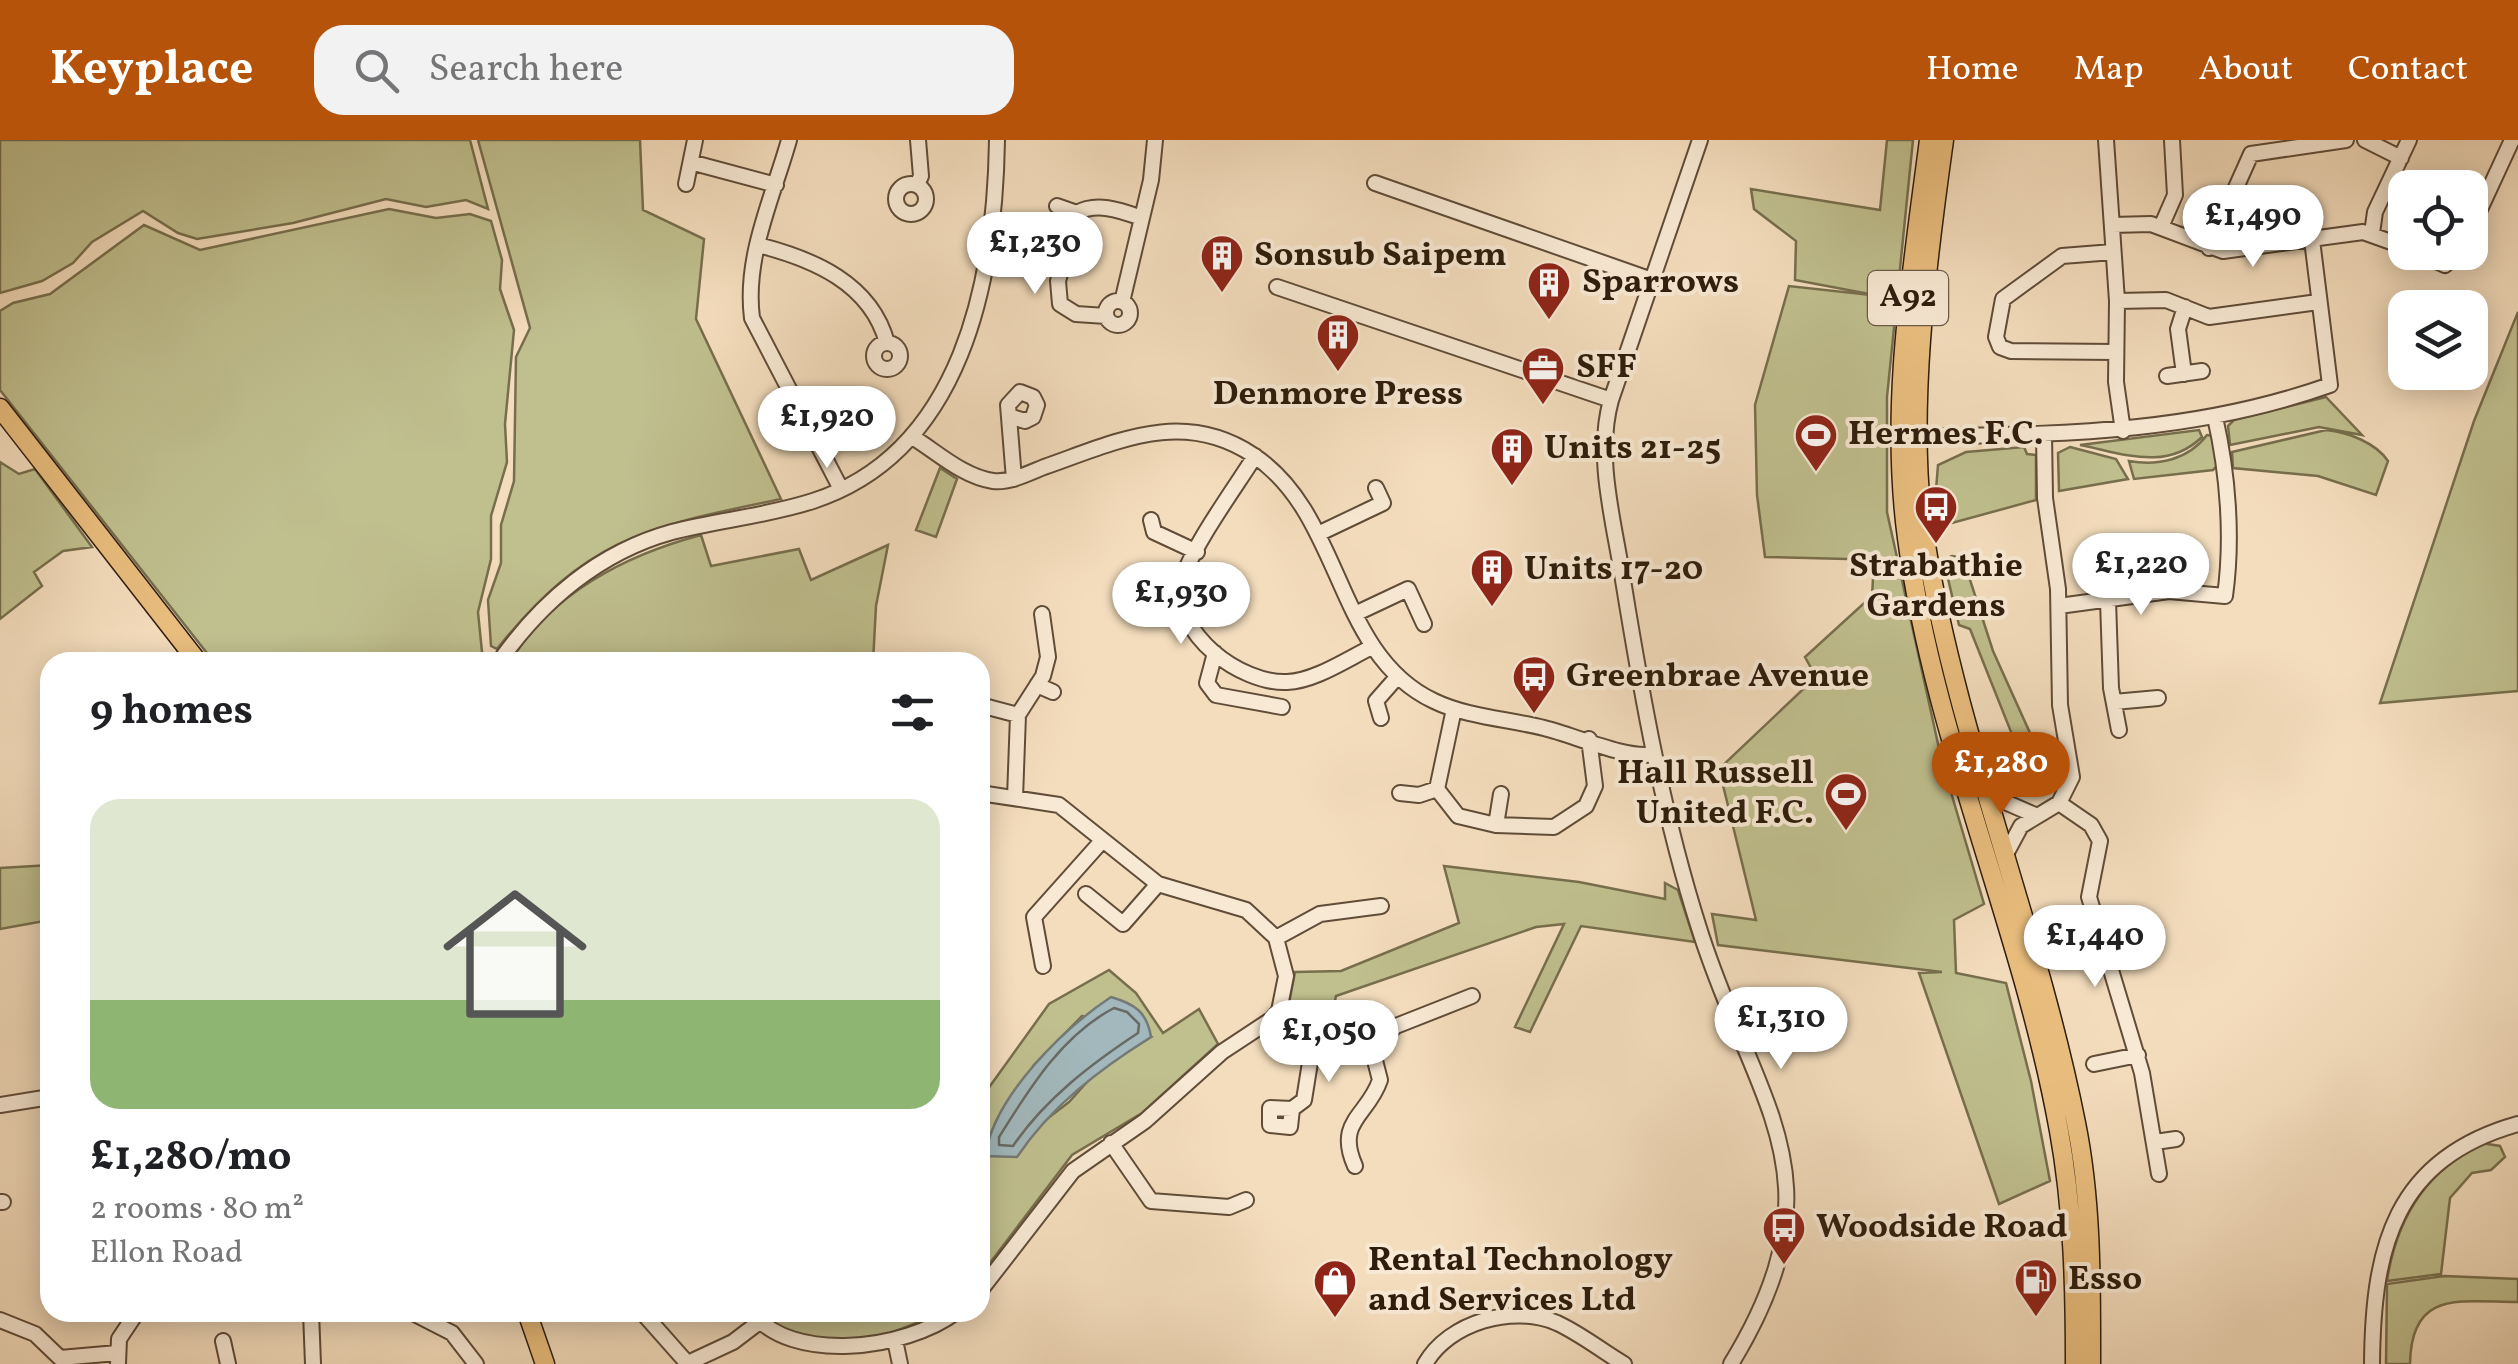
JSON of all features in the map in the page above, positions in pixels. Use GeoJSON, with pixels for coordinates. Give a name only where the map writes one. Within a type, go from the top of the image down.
{"type":"FeatureCollection","features":[{"type":"Feature","properties":{"kind":"main road","name":"A92"},"geometry":{"type":"LineString","coordinates":[[1929,140],[1908,294],[1908,437],[1945,637],[2077,1126],[2088,1220],[2092,1364]]}},
{"type":"Feature","properties":{"kind":"main road","name":"A92"},"geometry":{"type":"LineString","coordinates":[[1944,140],[1902,499],[1916,589],[2059,1128],[2072,1226],[2074,1364]]}},
{"type":"Feature","properties":{"kind":"main road"},"geometry":{"type":"LineString","coordinates":[[0,408],[190,652]]}},
{"type":"Feature","properties":{"kind":"main road"},"geometry":{"type":"LineString","coordinates":[[530,1322],[545,1364]]}},
{"type":"Feature","properties":{"kind":"street"},"geometry":{"type":"LineString","coordinates":[[686,184],[694,163],[695,140]]}},
{"type":"Feature","properties":{"kind":"street"},"geometry":{"type":"LineString","coordinates":[[789,140],[749,280],[752,318],[841,489]]}},
{"type":"Feature","properties":{"kind":"street"},"geometry":{"type":"LineString","coordinates":[[917,186],[921,165],[918,140]]}},
{"type":"Feature","properties":{"kind":"street"},"geometry":{"type":"LineString","coordinates":[[506,652],[527,624],[560,592],[624,551],[672,532],[785,508],[841,489],[874,471],[914,438],[940,401],[967,338],[990,240],[997,140]]}},
{"type":"Feature","properties":{"kind":"street"},"geometry":{"type":"LineString","coordinates":[[1076,212],[1058,281],[1060,304],[1076,314],[1106,316],[1113,324],[1126,322],[1130,311],[1122,302],[1139,217],[1151,180],[1155,140]]}},
{"type":"Feature","properties":{"kind":"street"},"geometry":{"type":"LineString","coordinates":[[1700,140],[1611,400],[1604,434],[1605,467],[1659,775],[1699,928],[1772,1106],[1784,1162],[1787,1210],[1778,1264],[1764,1304],[1731,1364]]}},
{"type":"Feature","properties":{"kind":"street"},"geometry":{"type":"LineString","coordinates":[[2106,140],[2123,431]]}},
{"type":"Feature","properties":{"kind":"street"},"geometry":{"type":"LineString","coordinates":[[2161,228],[2175,195],[2172,140]]}},
{"type":"Feature","properties":{"kind":"street"},"geometry":{"type":"LineString","coordinates":[[2208,248],[2251,154],[2346,140]]}},
{"type":"Feature","properties":{"kind":"street"},"geometry":{"type":"LineString","coordinates":[[2364,140],[2400,158]]}},
{"type":"Feature","properties":{"kind":"street"},"geometry":{"type":"LineString","coordinates":[[2372,233],[2375,212],[2409,140]]}},
{"type":"Feature","properties":{"kind":"street"},"geometry":{"type":"LineString","coordinates":[[2488,192],[2512,140]]}},
{"type":"Feature","properties":{"kind":"street"},"geometry":{"type":"LineString","coordinates":[[694,163],[776,185]]}},
{"type":"Feature","properties":{"kind":"street"},"geometry":{"type":"LineString","coordinates":[[1375,183],[1652,280]]}},
{"type":"Feature","properties":{"kind":"street"},"geometry":{"type":"LineString","coordinates":[[1057,206],[1076,212],[1096,208],[1139,217]]}},
{"type":"Feature","properties":{"kind":"street"},"geometry":{"type":"LineString","coordinates":[[2112,225],[2161,228],[2208,248],[2231,251],[2372,233],[2388,240]]}},
{"type":"Feature","properties":{"kind":"street"},"geometry":{"type":"LineString","coordinates":[[1908,437],[2123,431],[2215,417],[2330,385],[2312,240]]}},
{"type":"Feature","properties":{"kind":"street"},"geometry":{"type":"LineString","coordinates":[[758,244],[810,260],[839,277],[882,324],[887,343]]}},
{"type":"Feature","properties":{"kind":"street"},"geometry":{"type":"LineString","coordinates":[[2114,252],[2059,258],[2002,299],[1996,338],[2000,347],[2011,351],[2116,352]]}},
{"type":"Feature","properties":{"kind":"street"},"geometry":{"type":"LineString","coordinates":[[1277,287],[1611,400]]}},
{"type":"Feature","properties":{"kind":"street"},"geometry":{"type":"LineString","coordinates":[[2117,301],[2166,300],[2209,317],[2318,302]]}},
{"type":"Feature","properties":{"kind":"street"},"geometry":{"type":"LineString","coordinates":[[2184,374],[2178,329],[2185,307]]}},
{"type":"Feature","properties":{"kind":"street"},"geometry":{"type":"LineString","coordinates":[[2168,376],[2202,372]]}},
{"type":"Feature","properties":{"kind":"street"},"geometry":{"type":"LineString","coordinates":[[1012,417],[1007,430],[1014,479]]}},
{"type":"Feature","properties":{"kind":"street"},"geometry":{"type":"LineString","coordinates":[[2059,606],[2170,592],[2225,596],[2228,538],[2222,449],[2215,417]]}},
{"type":"Feature","properties":{"kind":"street"},"geometry":{"type":"LineString","coordinates":[[914,438],[966,472],[995,481],[1014,479],[1150,430],[1212,436],[1255,456],[1304,504],[1372,647],[1398,676],[1433,701],[1454,709],[1589,739],[1636,756],[1654,754]]}},
{"type":"Feature","properties":{"kind":"street"},"geometry":{"type":"LineString","coordinates":[[2006,854],[2020,826],[2059,803],[2072,773],[2060,705],[2059,606],[2045,498],[2044,435]]}},
{"type":"Feature","properties":{"kind":"street"},"geometry":{"type":"LineString","coordinates":[[1255,456],[1183,577],[1182,604],[1196,630],[1215,653],[1256,676],[1290,682],[1372,647]]}},
{"type":"Feature","properties":{"kind":"street"},"geometry":{"type":"LineString","coordinates":[[1320,532],[1383,503],[1376,488]]}},
{"type":"Feature","properties":{"kind":"street"},"geometry":{"type":"LineString","coordinates":[[1151,520],[1154,532],[1197,552]]}},
{"type":"Feature","properties":{"kind":"street"},"geometry":{"type":"LineString","coordinates":[[1357,613],[1408,590],[1424,624]]}},
{"type":"Feature","properties":{"kind":"street"},"geometry":{"type":"LineString","coordinates":[[2108,601],[2119,730]]}},
{"type":"Feature","properties":{"kind":"street"},"geometry":{"type":"LineString","coordinates":[[1015,798],[1018,715],[1038,685],[1048,657],[1042,614]]}},
{"type":"Feature","properties":{"kind":"street"},"geometry":{"type":"LineString","coordinates":[[1215,653],[1207,682],[1216,695],[1282,706]]}},
{"type":"Feature","properties":{"kind":"street"},"geometry":{"type":"LineString","coordinates":[[1381,718],[1376,702],[1398,676]]}},
{"type":"Feature","properties":{"kind":"street"},"geometry":{"type":"LineString","coordinates":[[1038,685],[1053,692]]}},
{"type":"Feature","properties":{"kind":"street"},"geometry":{"type":"LineString","coordinates":[[2114,702],[2158,698]]}},
{"type":"Feature","properties":{"kind":"street"},"geometry":{"type":"LineString","coordinates":[[990,708],[1018,715]]}},
{"type":"Feature","properties":{"kind":"street"},"geometry":{"type":"LineString","coordinates":[[1454,709],[1437,789],[1458,816],[1496,825],[1554,827],[1586,806],[1597,770],[1589,739]]}},
{"type":"Feature","properties":{"kind":"street"},"geometry":{"type":"LineString","coordinates":[[1617,750],[1646,771],[1659,775]]}},
{"type":"Feature","properties":{"kind":"street"},"geometry":{"type":"LineString","coordinates":[[1400,793],[1419,795],[1437,789]]}},
{"type":"Feature","properties":{"kind":"street"},"geometry":{"type":"LineString","coordinates":[[990,794],[1067,809],[1101,842],[1158,884],[1246,910],[1276,938],[1286,976],[1279,1011],[1222,1052],[1145,1121],[1073,1170],[990,1277]]}},
{"type":"Feature","properties":{"kind":"street"},"geometry":{"type":"LineString","coordinates":[[1496,825],[1501,794]]}},
{"type":"Feature","properties":{"kind":"street"},"geometry":{"type":"LineString","coordinates":[[1988,795],[2035,814]]}},
{"type":"Feature","properties":{"kind":"street"},"geometry":{"type":"LineString","coordinates":[[2059,803],[2091,825],[2100,842],[2089,897],[2138,1056],[2159,1174]]}},
{"type":"Feature","properties":{"kind":"street"},"geometry":{"type":"LineString","coordinates":[[1043,966],[1029,943],[1036,914],[1101,842]]}},
{"type":"Feature","properties":{"kind":"street"},"geometry":{"type":"LineString","coordinates":[[1086,894],[1122,924],[1158,884]]}},
{"type":"Feature","properties":{"kind":"street"},"geometry":{"type":"LineString","coordinates":[[1276,938],[1320,914],[1381,906]]}},
{"type":"Feature","properties":{"kind":"street"},"geometry":{"type":"LineString","coordinates":[[1370,1046],[1396,1026],[1472,996]]}},
{"type":"Feature","properties":{"kind":"street"},"geometry":{"type":"LineString","coordinates":[[1279,1011],[1370,1046]]}},
{"type":"Feature","properties":{"kind":"street"},"geometry":{"type":"LineString","coordinates":[[1292,1108],[1304,1100],[1316,1025]]}},
{"type":"Feature","properties":{"kind":"street"},"geometry":{"type":"LineString","coordinates":[[1356,1166],[1349,1151],[1350,1130],[1380,1080],[1370,1046]]}},
{"type":"Feature","properties":{"kind":"street"},"geometry":{"type":"LineString","coordinates":[[2094,1064],[2138,1056]]}},
{"type":"Feature","properties":{"kind":"street"},"geometry":{"type":"LineString","coordinates":[[0,1104],[40,1098]]}},
{"type":"Feature","properties":{"kind":"street"},"geometry":{"type":"LineString","coordinates":[[2372,1364],[2377,1270],[2401,1209],[2426,1176],[2456,1152],[2518,1124]]}},
{"type":"Feature","properties":{"kind":"street"},"geometry":{"type":"LineString","coordinates":[[2155,1142],[2176,1139]]}},
{"type":"Feature","properties":{"kind":"street"},"geometry":{"type":"LineString","coordinates":[[1110,1143],[1152,1201],[1229,1213],[1246,1200]]}},
{"type":"Feature","properties":{"kind":"street"},"geometry":{"type":"LineString","coordinates":[[1425,1364],[1454,1334],[1489,1319],[1512,1316],[1556,1323],[1624,1364]]}},
{"type":"Feature","properties":{"kind":"street"},"geometry":{"type":"LineString","coordinates":[[0,1320],[35,1334],[60,1358],[118,1359],[123,1328],[128,1322]]}},
{"type":"Feature","properties":{"kind":"street"},"geometry":{"type":"LineString","coordinates":[[311,1322],[313,1364]]}},
{"type":"Feature","properties":{"kind":"street"},"geometry":{"type":"LineString","coordinates":[[431,1322],[452,1333],[476,1364]]}},
{"type":"Feature","properties":{"kind":"street"},"geometry":{"type":"LineString","coordinates":[[651,1322],[688,1364],[733,1342],[751,1322]]}},
{"type":"Feature","properties":{"kind":"street"},"geometry":{"type":"LineString","coordinates":[[759,1322],[770,1334],[815,1359],[896,1345],[938,1322]]}},
{"type":"Feature","properties":{"kind":"street"},"geometry":{"type":"LineString","coordinates":[[224,1341],[228,1364]]}},
{"type":"Feature","properties":{"kind":"street"},"geometry":{"type":"LineString","coordinates":[[896,1345],[900,1364]]}},
{"type":"Feature","properties":{"kind":"shaded area"},"geometry":{"type":"Polygon","coordinates":[[[0,140],[470,140],[488,209],[466,200],[426,207],[386,199],[293,223],[197,239],[178,233],[143,211],[92,242],[73,263],[42,281],[0,293],[0,140]]]}},
{"type":"Feature","properties":{"kind":"shaded area"},"geometry":{"type":"Polygon","coordinates":[[[478,140],[640,140],[643,210],[704,239],[696,319],[781,499],[692,518],[622,542],[560,582],[497,649],[491,646],[488,600],[501,563],[501,525],[514,481],[516,357],[530,328],[478,140]]]}},
{"type":"Feature","properties":{"kind":"shaded area"},"geometry":{"type":"Polygon","coordinates":[[[1887,140],[1913,140],[1887,397],[1887,512],[1942,762],[1984,904],[1954,920],[1956,973],[2006,983],[2031,1081],[2050,1181],[1999,1204],[1919,973],[1942,972],[1718,945],[1712,914],[1756,920],[1719,769],[1816,677],[1805,657],[1872,596],[1874,561],[1886,560],[1765,557],[1757,495],[1755,405],[1789,286],[1880,296],[1795,280],[1796,241],[1754,209],[1751,189],[1880,210],[1887,140]]]}},
{"type":"Feature","properties":{"kind":"shaded area"},"geometry":{"type":"Polygon","coordinates":[[[389,209],[436,218],[470,214],[491,221],[502,260],[500,289],[514,330],[505,424],[507,462],[491,516],[491,559],[478,612],[482,652],[206,652],[0,390],[0,311],[13,303],[50,294],[144,225],[200,250],[389,209]]]}},
{"type":"Feature","properties":{"kind":"shaded area"},"geometry":{"type":"Polygon","coordinates":[[[2518,312],[2518,691],[2380,703],[2474,421],[2518,312]]]}},
{"type":"Feature","properties":{"kind":"shaded area"},"geometry":{"type":"Polygon","coordinates":[[[2326,397],[2362,435],[2319,427],[2230,445],[2228,426],[2234,420],[2326,397]]]}},
{"type":"Feature","properties":{"kind":"shaded area"},"geometry":{"type":"Polygon","coordinates":[[[2199,430],[2202,437],[2188,448],[2159,457],[2080,445],[2199,430]]]}},
{"type":"Feature","properties":{"kind":"shaded area"},"geometry":{"type":"Polygon","coordinates":[[[2326,430],[2361,440],[2388,461],[2376,495],[2318,476],[2233,468],[2232,452],[2326,430]]]}},
{"type":"Feature","properties":{"kind":"shaded area"},"geometry":{"type":"Polygon","coordinates":[[[2207,435],[2213,436],[2217,466],[2213,470],[2134,479],[2129,461],[2151,463],[2182,456],[2207,435]]]}},
{"type":"Feature","properties":{"kind":"shaded area"},"geometry":{"type":"Polygon","coordinates":[[[2024,447],[2027,454],[2036,455],[2036,500],[1941,526],[1935,502],[1938,465],[1966,452],[2024,447]]]}},
{"type":"Feature","properties":{"kind":"shaded area"},"geometry":{"type":"Polygon","coordinates":[[[2070,447],[2116,459],[2128,479],[2059,491],[2058,453],[2070,447]]]}},
{"type":"Feature","properties":{"kind":"shaded area"},"geometry":{"type":"Polygon","coordinates":[[[0,462],[19,474],[35,469],[92,547],[63,551],[34,572],[42,586],[0,619],[0,462]]]}},
{"type":"Feature","properties":{"kind":"shaded area"},"geometry":{"type":"Polygon","coordinates":[[[940,468],[957,479],[936,537],[916,530],[940,468]]]}},
{"type":"Feature","properties":{"kind":"shaded area"},"geometry":{"type":"Polygon","coordinates":[[[701,535],[711,566],[799,549],[811,580],[888,545],[876,606],[874,652],[517,652],[547,616],[593,580],[673,543],[701,535]]]}},
{"type":"Feature","properties":{"kind":"shaded area"},"geometry":{"type":"Polygon","coordinates":[[[1963,558],[1993,651],[2039,753],[2036,766],[2021,757],[1970,629],[1959,625],[1945,566],[1945,559],[1963,558]]]}},
{"type":"Feature","properties":{"kind":"shaded area"},"geometry":{"type":"Polygon","coordinates":[[[40,866],[40,922],[0,929],[0,868],[40,866]]]}},
{"type":"Feature","properties":{"kind":"shaded area"},"geometry":{"type":"Polygon","coordinates":[[[1444,866],[1579,882],[1665,899],[1665,883],[1678,890],[1695,942],[1581,926],[1530,1032],[1515,1027],[1564,924],[1536,927],[1336,996],[1330,1024],[1289,1003],[1295,972],[1341,971],[1459,923],[1444,866]]]}},
{"type":"Feature","properties":{"kind":"shaded area"},"geometry":{"type":"Polygon","coordinates":[[[1109,970],[1136,993],[1163,1033],[1199,1009],[1218,1044],[1142,1113],[1072,1155],[990,1263],[990,1086],[1049,1004],[1109,970]],[[1082,1016],[1033,1066],[1039,1125],[1069,1102],[1096,1072],[1151,1037],[1082,1016]]]}},
{"type":"Feature","properties":{"kind":"shaded area"},"geometry":{"type":"Polygon","coordinates":[[[2481,1143],[2500,1146],[2505,1157],[2491,1170],[2472,1173],[2450,1198],[2441,1274],[2387,1281],[2398,1238],[2416,1200],[2444,1168],[2481,1143]]]}},
{"type":"Feature","properties":{"kind":"shaded area"},"geometry":{"type":"Polygon","coordinates":[[[2444,1276],[2518,1279],[2518,1302],[2459,1302],[2429,1311],[2419,1323],[2410,1364],[2386,1364],[2387,1284],[2444,1276]]]}},
{"type":"Feature","properties":{"kind":"shaded area"},"geometry":{"type":"Polygon","coordinates":[[[769,1322],[919,1322],[869,1342],[813,1344],[769,1322]]]}},
{"type":"Feature","properties":{"kind":"water"},"geometry":{"type":"Polygon","coordinates":[[[1111,997],[1127,1003],[1146,1021],[1151,1037],[1078,1090],[1045,1121],[1017,1157],[990,1156],[991,1133],[1016,1088],[1052,1046],[1111,997]]]}},
{"type":"Feature","properties":{"kind":"place","name":"Sonsub Saipem"},"geometry":{"type":"Point","coordinates":[1222,294]}},
{"type":"Feature","properties":{"kind":"place","name":"Sparrows"},"geometry":{"type":"Point","coordinates":[1549,321]}},
{"type":"Feature","properties":{"kind":"place","name":"Denmore Press"},"geometry":{"type":"Point","coordinates":[1338,373]}},
{"type":"Feature","properties":{"kind":"place","name":"SFF"},"geometry":{"type":"Point","coordinates":[1543,406]}},
{"type":"Feature","properties":{"kind":"place","name":"Hermes F.C."},"geometry":{"type":"Point","coordinates":[1816,473]}},
{"type":"Feature","properties":{"kind":"place","name":"Units 21-25"},"geometry":{"type":"Point","coordinates":[1512,487]}},
{"type":"Feature","properties":{"kind":"place","name":"Strabathie Gardens"},"geometry":{"type":"Point","coordinates":[1936,545]}},
{"type":"Feature","properties":{"kind":"place","name":"Units 17-20"},"geometry":{"type":"Point","coordinates":[1492,608]}},
{"type":"Feature","properties":{"kind":"place","name":"Greenbrae Avenue"},"geometry":{"type":"Point","coordinates":[1534,715]}},
{"type":"Feature","properties":{"kind":"place","name":"Hall Russell United F.C."},"geometry":{"type":"Point","coordinates":[1846,832]}},
{"type":"Feature","properties":{"kind":"place","name":"Woodside Road"},"geometry":{"type":"Point","coordinates":[1784,1266]}},
{"type":"Feature","properties":{"kind":"place","name":"Esso"},"geometry":{"type":"Point","coordinates":[2036,1318]}},
{"type":"Feature","properties":{"kind":"place","name":"Rental Technology and Services Ltd"},"geometry":{"type":"Point","coordinates":[1335,1319]}}]}
